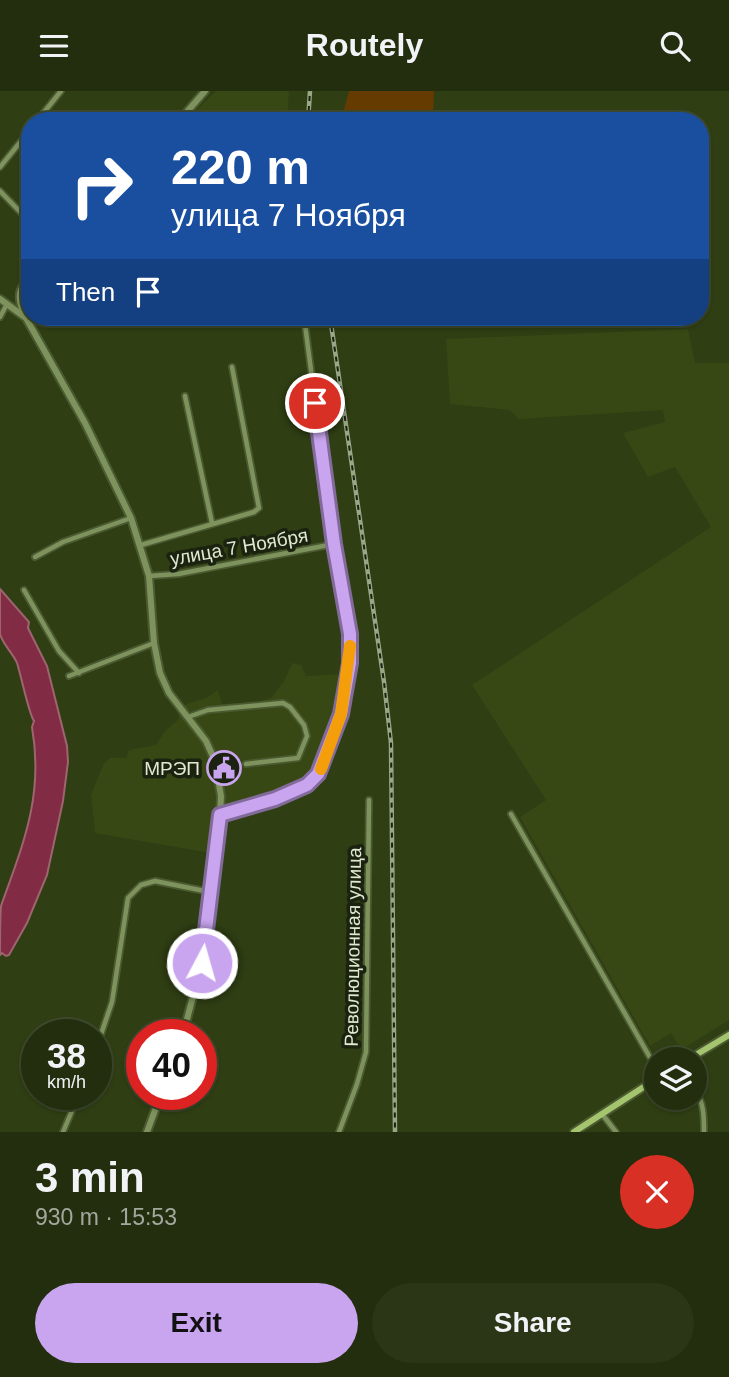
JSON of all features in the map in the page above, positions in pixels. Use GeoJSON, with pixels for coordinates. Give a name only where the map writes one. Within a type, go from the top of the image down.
{"type":"FeatureCollection","features":[{"type":"Feature","properties":{"kind":"main road"},"geometry":{"type":"LineString","coordinates":[[707,1048],[729,1035]]}},
{"type":"Feature","properties":{"kind":"main road"},"geometry":{"type":"LineString","coordinates":[[574,1132],[644,1087]]}},
{"type":"Feature","properties":{"kind":"street"},"geometry":{"type":"LineString","coordinates":[[44,112],[61,91]]}},
{"type":"Feature","properties":{"kind":"street"},"geometry":{"type":"LineString","coordinates":[[187,112],[205,91]]}},
{"type":"Feature","properties":{"kind":"street"},"geometry":{"type":"LineString","coordinates":[[0,167],[21,141]]}},
{"type":"Feature","properties":{"kind":"street"},"geometry":{"type":"LineString","coordinates":[[0,191],[21,213]]}},
{"type":"Feature","properties":{"kind":"street"},"geometry":{"type":"LineString","coordinates":[[21,287],[18,298],[21,306]]}},
{"type":"Feature","properties":{"kind":"street"},"geometry":{"type":"LineString","coordinates":[[0,299],[21,314]]}},
{"type":"Feature","properties":{"kind":"street"},"geometry":{"type":"LineString","coordinates":[[0,317],[7,305]]}},
{"type":"Feature","properties":{"kind":"street"},"geometry":{"type":"LineString","coordinates":[[31,326],[85,423],[131,518],[149,576],[154,643],[160,673],[169,693],[206,741],[215,761],[221,796],[220,815],[202,963],[187,1019]]}},
{"type":"Feature","properties":{"kind":"street","name":"улица 7 Ноября"},"geometry":{"type":"LineString","coordinates":[[220,815],[275,799],[307,785],[318,774],[341,714],[350,655],[350,634],[334,544],[305,326]]}},
{"type":"Feature","properties":{"kind":"street"},"geometry":{"type":"LineString","coordinates":[[141,545],[254,512],[260,504],[232,367]]}},
{"type":"Feature","properties":{"kind":"street"},"geometry":{"type":"LineString","coordinates":[[185,396],[212,523]]}},
{"type":"Feature","properties":{"kind":"street"},"geometry":{"type":"LineString","coordinates":[[35,558],[63,543],[131,518]]}},
{"type":"Feature","properties":{"kind":"street","name":"улица 7 Ноября"},"geometry":{"type":"LineString","coordinates":[[149,576],[178,574],[334,544]]}},
{"type":"Feature","properties":{"kind":"street"},"geometry":{"type":"LineString","coordinates":[[24,590],[59,651],[79,673]]}},
{"type":"Feature","properties":{"kind":"street"},"geometry":{"type":"LineString","coordinates":[[69,676],[154,643]]}},
{"type":"Feature","properties":{"kind":"street"},"geometry":{"type":"LineString","coordinates":[[188,717],[208,710],[266,703],[283,703],[290,707],[304,725],[307,736],[298,758],[246,764]]}},
{"type":"Feature","properties":{"kind":"street","name":"Революционная улица"},"geometry":{"type":"LineString","coordinates":[[339,1132],[366,1052],[369,800]]}},
{"type":"Feature","properties":{"kind":"street"},"geometry":{"type":"LineString","coordinates":[[511,814],[644,1047]]}},
{"type":"Feature","properties":{"kind":"street"},"geometry":{"type":"LineString","coordinates":[[106,1019],[112,1002],[128,898],[141,885],[155,881],[210,892]]}},
{"type":"Feature","properties":{"kind":"street"},"geometry":{"type":"LineString","coordinates":[[64,1132],[73,1110]]}},
{"type":"Feature","properties":{"kind":"street"},"geometry":{"type":"LineString","coordinates":[[147,1132],[155,1110]]}},
{"type":"Feature","properties":{"kind":"street"},"geometry":{"type":"LineString","coordinates":[[703,1110],[704,1132]]}},
{"type":"Feature","properties":{"kind":"street"},"geometry":{"type":"LineString","coordinates":[[602,1114],[616,1132]]}},
{"type":"Feature","properties":{"kind":"shaded area"},"geometry":{"type":"Polygon","coordinates":[[[216,91],[289,91],[288,112],[196,110],[216,91]]]}},
{"type":"Feature","properties":{"kind":"shaded area"},"geometry":{"type":"Polygon","coordinates":[[[349,91],[434,91],[433,112],[343,112],[349,91]]]}},
{"type":"Feature","properties":{"kind":"shaded area"},"geometry":{"type":"Polygon","coordinates":[[[688,329],[695,363],[729,363],[729,1020],[686,1047],[679,1047],[671,1033],[650,1046],[520,817],[546,800],[472,685],[711,527],[675,467],[648,477],[623,433],[665,422],[663,410],[519,419],[510,410],[450,404],[446,339],[688,329]]]}},
{"type":"Feature","properties":{"kind":"shaded area"},"geometry":{"type":"Polygon","coordinates":[[[0,589],[29,622],[28,628],[47,666],[67,746],[68,762],[63,801],[47,875],[27,923],[6,956],[2,953],[0,955],[1,906],[29,819],[33,798],[35,752],[32,727],[34,721],[17,663],[0,634],[0,589]]]}},
{"type":"Feature","properties":{"kind":"shaded area"},"geometry":{"type":"Polygon","coordinates":[[[292,663],[301,665],[306,676],[346,674],[339,709],[324,757],[315,775],[286,792],[217,810],[210,853],[95,833],[91,795],[104,763],[110,758],[126,758],[129,750],[156,745],[165,731],[178,720],[181,706],[208,697],[218,690],[222,704],[258,702],[271,698],[284,681],[292,663]]]}},
{"type":"Feature","properties":{"kind":"railway"},"geometry":{"type":"LineString","coordinates":[[309,112],[310,91]]}},
{"type":"Feature","properties":{"kind":"railway"},"geometry":{"type":"LineString","coordinates":[[331,326],[391,743],[395,1132]]}},
{"type":"Feature","properties":{"kind":"slow traffic"},"geometry":{"type":"LineString","coordinates":[[321,769],[341,714],[350,663],[350,646]]}},
{"type":"Feature","properties":{"kind":"place","name":"МРЭП"},"geometry":{"type":"Point","coordinates":[224,768]}},
{"type":"Feature","properties":{"kind":"route"},"geometry":{"type":"LineString","coordinates":[[202,963],[220,815],[293,793],[307,785],[318,774],[341,714],[350,663],[350,634],[338,572],[315,403]]}}]}
